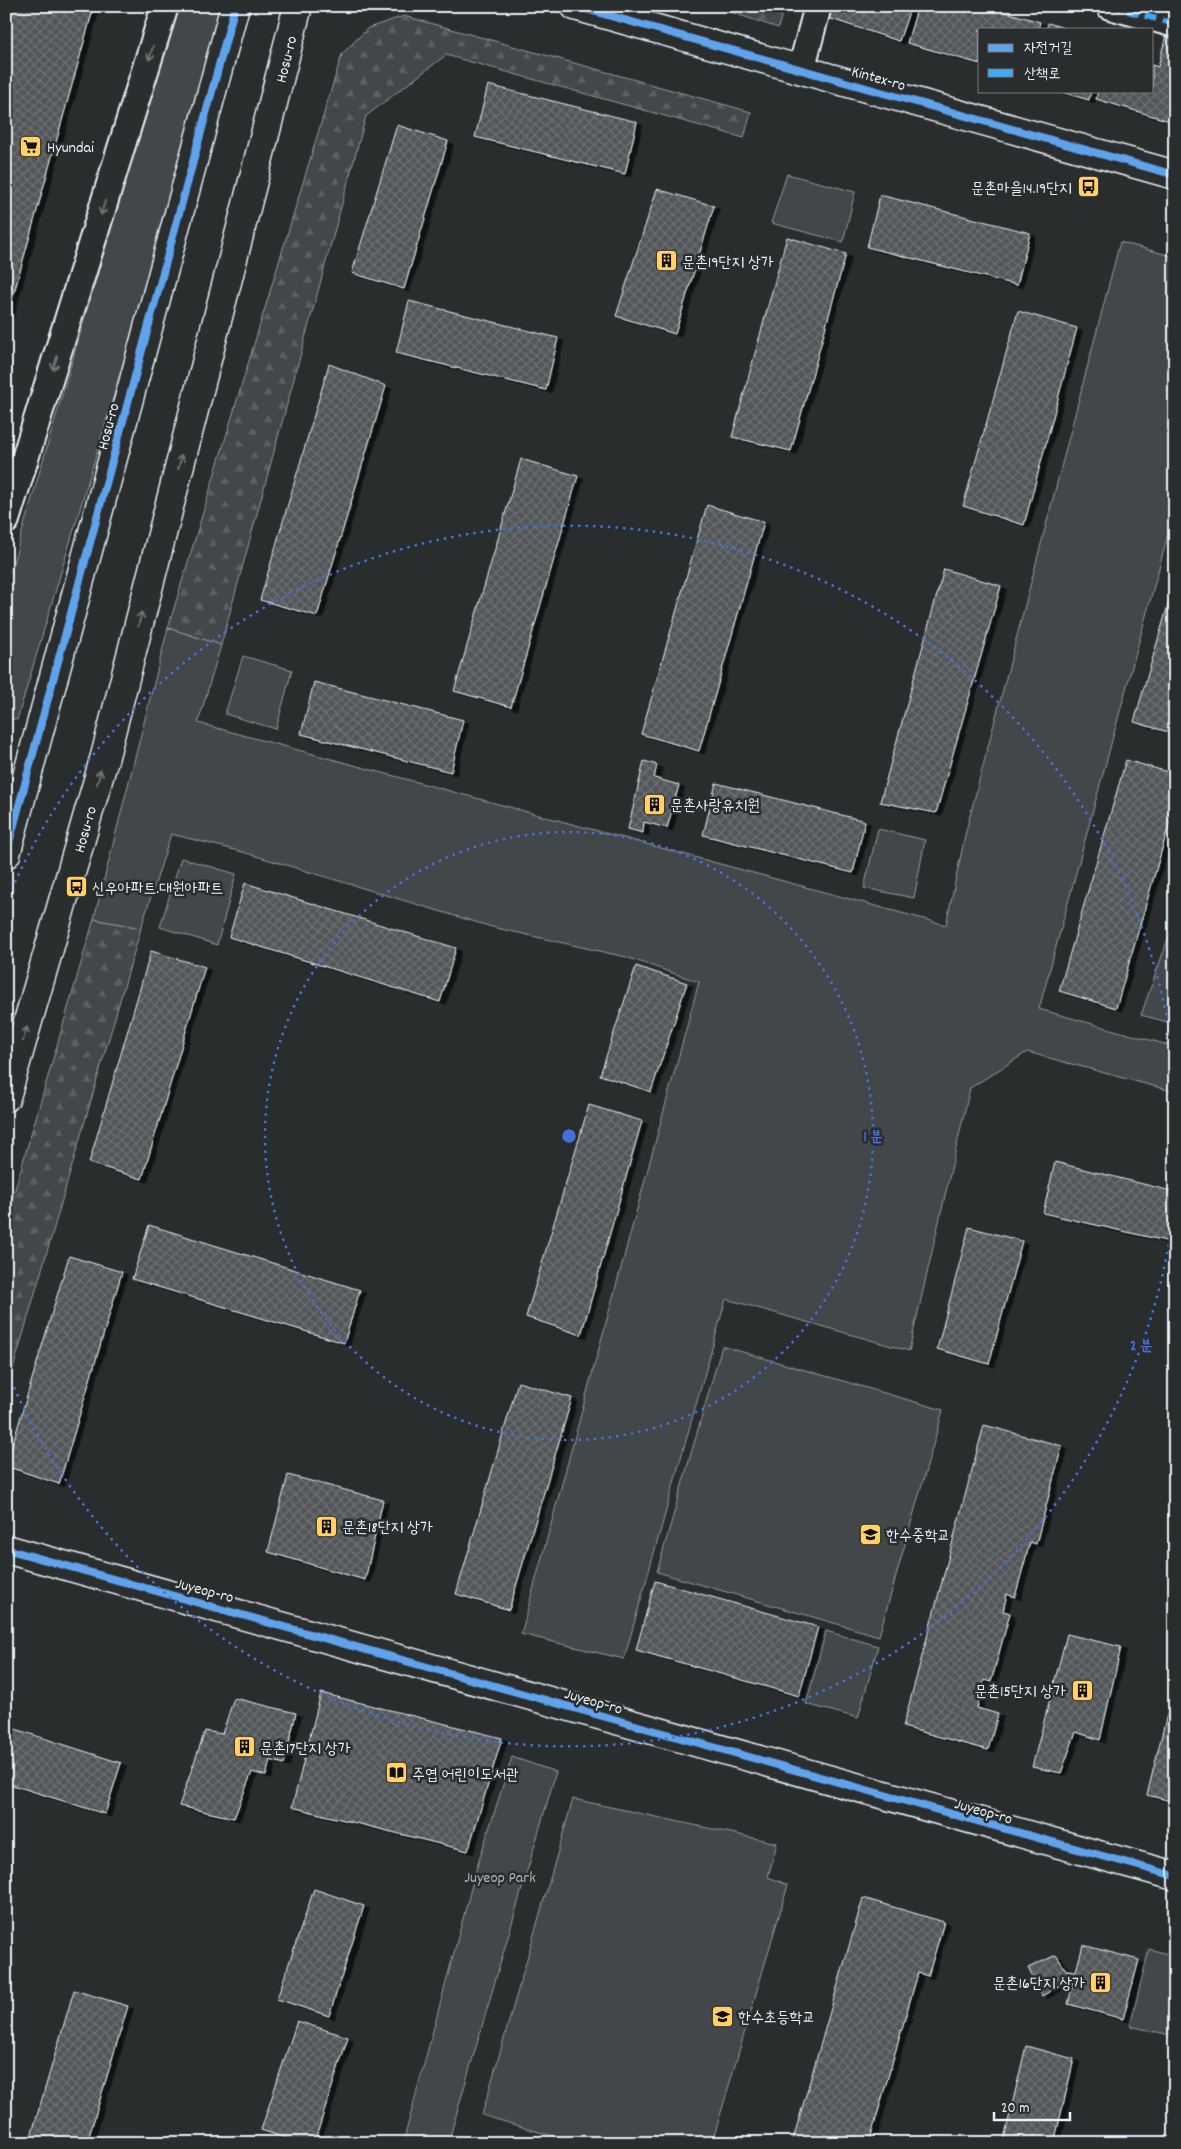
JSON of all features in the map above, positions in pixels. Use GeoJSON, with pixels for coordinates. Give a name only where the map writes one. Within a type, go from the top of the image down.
{"type":"FeatureCollection","features":[{"type":"Feature","properties":{"kind":"main road","name":"Hosu-ro"},"geometry":{"type":"LineString","coordinates":[[6,854],[235,6]]}},
{"type":"Feature","properties":{"kind":"main road","name":"Hosu-ro"},"geometry":{"type":"LineString","coordinates":[[6,1097],[104,756],[298,6]]}},
{"type":"Feature","properties":{"kind":"main road","name":"Kintex-ro"},"geometry":{"type":"LineString","coordinates":[[575,6],[1175,175]]}},
{"type":"Feature","properties":{"kind":"main road","name":"Juyeop-ro"},"geometry":{"type":"LineString","coordinates":[[6,1549],[226,1609],[1026,1837],[1175,1876]]}},
{"type":"Feature","properties":{"kind":"street"},"geometry":{"type":"LineString","coordinates":[[6,520],[165,6]]}},
{"type":"Feature","properties":{"kind":"street"},"geometry":{"type":"LineString","coordinates":[[801,70],[818,6]]}},
{"type":"Feature","properties":{"kind":"street"},"geometry":{"type":"LineString","coordinates":[[1110,6],[1175,24]]}},
{"type":"Feature","properties":{"kind":"green space"},"geometry":{"type":"Polygon","coordinates":[[[176,6],[230,6],[17,720],[6,717],[6,587],[176,6]]]}},
{"type":"Feature","properties":{"kind":"green space"},"geometry":{"type":"Polygon","coordinates":[[[713,6],[784,6],[778,28],[713,6]]]}},
{"type":"Feature","properties":{"kind":"green space"},"geometry":{"type":"Polygon","coordinates":[[[404,16],[751,112],[744,138],[446,55],[366,116],[221,645],[168,628],[342,54],[368,28],[404,16]]]}},
{"type":"Feature","properties":{"kind":"green space"},"geometry":{"type":"Polygon","coordinates":[[[787,174],[855,192],[843,242],[771,223],[787,174]]]}},
{"type":"Feature","properties":{"kind":"green space"},"geometry":{"type":"Polygon","coordinates":[[[1120,242],[1175,257],[1175,509],[1039,1009],[1175,1047],[1175,1092],[1027,1052],[970,1088],[909,1351],[726,1299],[624,1659],[521,1634],[699,982],[626,957],[492,927],[243,852],[171,834],[141,928],[94,919],[168,628],[221,645],[198,723],[946,925],[966,831],[1120,242]]]}},
{"type":"Feature","properties":{"kind":"green space"},"geometry":{"type":"Polygon","coordinates":[[[243,656],[292,670],[276,729],[225,714],[243,656]]]}},
{"type":"Feature","properties":{"kind":"green space"},"geometry":{"type":"Polygon","coordinates":[[[878,829],[925,840],[914,898],[864,888],[878,829]]]}},
{"type":"Feature","properties":{"kind":"green space"},"geometry":{"type":"Polygon","coordinates":[[[181,858],[236,874],[217,945],[160,927],[181,858]]]}},
{"type":"Feature","properties":{"kind":"green space"},"geometry":{"type":"Polygon","coordinates":[[[94,919],[141,928],[6,1393],[6,1220],[94,919]]]}},
{"type":"Feature","properties":{"kind":"green space"},"geometry":{"type":"Polygon","coordinates":[[[1173,925],[1175,926],[1175,1024],[1141,1015],[1173,925]]]}},
{"type":"Feature","properties":{"kind":"green space"},"geometry":{"type":"Polygon","coordinates":[[[722,1346],[943,1410],[879,1636],[657,1572],[722,1346]]]}},
{"type":"Feature","properties":{"kind":"green space"},"geometry":{"type":"Polygon","coordinates":[[[826,1631],[878,1646],[858,1718],[806,1704],[826,1631]]]}},
{"type":"Feature","properties":{"kind":"green space","name":"Juyeop Park"},"geometry":{"type":"Polygon","coordinates":[[[512,1757],[556,1772],[448,2143],[403,2143],[476,1870],[512,1757]]]}},
{"type":"Feature","properties":{"kind":"green space"},"geometry":{"type":"Polygon","coordinates":[[[573,1799],[777,1843],[768,1877],[788,1885],[712,2143],[576,2143],[482,2115],[573,1799]]]}},
{"type":"Feature","properties":{"kind":"green space"},"geometry":{"type":"Polygon","coordinates":[[[1149,1949],[1175,1956],[1175,2036],[1130,2026],[1149,1949]]]}},
{"type":"Feature","properties":{"kind":"building","name":"Hyundai"},"geometry":{"type":"Polygon","coordinates":[[[6,6],[94,6],[15,289],[6,287],[6,6]]]}},
{"type":"Feature","properties":{"kind":"building"},"geometry":{"type":"Polygon","coordinates":[[[831,6],[911,6],[899,41],[828,18],[831,6]]]}},
{"type":"Feature","properties":{"kind":"building"},"geometry":{"type":"Polygon","coordinates":[[[918,6],[985,6],[1040,22],[1038,28],[978,28],[978,63],[907,43],[918,6]]]}},
{"type":"Feature","properties":{"kind":"building"},"geometry":{"type":"Polygon","coordinates":[[[1048,23],[1064,28],[1047,28],[1048,23]]]}},
{"type":"Feature","properties":{"kind":"building"},"geometry":{"type":"Polygon","coordinates":[[[1166,35],[1175,37],[1173,122],[1096,99],[1098,92],[1154,92],[1154,66],[1158,67],[1166,35]]]}},
{"type":"Feature","properties":{"kind":"building"},"geometry":{"type":"Polygon","coordinates":[[[488,85],[637,122],[625,174],[475,137],[488,85]]]}},
{"type":"Feature","properties":{"kind":"building"},"geometry":{"type":"Polygon","coordinates":[[[1061,92],[1091,92],[1089,100],[1061,92]]]}},
{"type":"Feature","properties":{"kind":"building"},"geometry":{"type":"Polygon","coordinates":[[[397,125],[448,141],[404,289],[352,273],[397,125]]]}},
{"type":"Feature","properties":{"kind":"building","name":"문촌19단지 상가"},"geometry":{"type":"Polygon","coordinates":[[[657,189],[714,206],[675,334],[616,316],[657,189]]]}},
{"type":"Feature","properties":{"kind":"building"},"geometry":{"type":"Polygon","coordinates":[[[880,195],[1030,233],[1017,285],[867,247],[880,195]]]}},
{"type":"Feature","properties":{"kind":"building"},"geometry":{"type":"Polygon","coordinates":[[[787,237],[846,254],[791,451],[732,437],[787,237]]]}},
{"type":"Feature","properties":{"kind":"building"},"geometry":{"type":"Polygon","coordinates":[[[6,287],[15,289],[6,321],[6,287]]]}},
{"type":"Feature","properties":{"kind":"building"},"geometry":{"type":"Polygon","coordinates":[[[409,301],[558,338],[546,390],[396,353],[409,301]]]}},
{"type":"Feature","properties":{"kind":"building"},"geometry":{"type":"Polygon","coordinates":[[[1018,311],[1077,328],[1024,525],[963,506],[1018,311]]]}},
{"type":"Feature","properties":{"kind":"building"},"geometry":{"type":"Polygon","coordinates":[[[329,364],[386,386],[317,616],[260,600],[329,364]]]}},
{"type":"Feature","properties":{"kind":"building"},"geometry":{"type":"Polygon","coordinates":[[[521,459],[578,476],[511,707],[454,691],[521,459]]]}},
{"type":"Feature","properties":{"kind":"building"},"geometry":{"type":"Polygon","coordinates":[[[707,505],[764,522],[699,751],[641,734],[707,505]]]}},
{"type":"Feature","properties":{"kind":"building"},"geometry":{"type":"Polygon","coordinates":[[[944,569],[1001,586],[936,813],[880,802],[944,569]]]}},
{"type":"Feature","properties":{"kind":"building"},"geometry":{"type":"Polygon","coordinates":[[[1175,581],[1175,734],[1134,722],[1175,581]]]}},
{"type":"Feature","properties":{"kind":"building"},"geometry":{"type":"Polygon","coordinates":[[[314,682],[463,720],[451,772],[301,734],[314,682]]]}},
{"type":"Feature","properties":{"kind":"building"},"geometry":{"type":"Polygon","coordinates":[[[1126,760],[1175,774],[1175,804],[1116,1008],[1059,991],[1126,760]]]}},
{"type":"Feature","properties":{"kind":"building","name":"문촌사랑유치원"},"geometry":{"type":"Polygon","coordinates":[[[644,761],[657,765],[654,778],[679,785],[667,828],[644,822],[643,833],[628,829],[644,761]]]}},
{"type":"Feature","properties":{"kind":"building"},"geometry":{"type":"Polygon","coordinates":[[[716,783],[865,821],[853,873],[703,835],[716,783]]]}},
{"type":"Feature","properties":{"kind":"building"},"geometry":{"type":"Polygon","coordinates":[[[245,883],[456,948],[440,1002],[229,937],[245,883]]]}},
{"type":"Feature","properties":{"kind":"building"},"geometry":{"type":"Polygon","coordinates":[[[151,951],[205,967],[142,1179],[89,1163],[151,951]]]}},
{"type":"Feature","properties":{"kind":"building"},"geometry":{"type":"Polygon","coordinates":[[[636,966],[687,983],[651,1092],[600,1075],[636,966]]]}},
{"type":"Feature","properties":{"kind":"building"},"geometry":{"type":"Polygon","coordinates":[[[589,1105],[642,1121],[581,1335],[526,1317],[589,1105]]]}},
{"type":"Feature","properties":{"kind":"building"},"geometry":{"type":"Polygon","coordinates":[[[1055,1162],[1175,1192],[1175,1243],[1043,1213],[1055,1162]]]}},
{"type":"Feature","properties":{"kind":"building"},"geometry":{"type":"Polygon","coordinates":[[[149,1225],[360,1290],[344,1343],[132,1279],[149,1225]]]}},
{"type":"Feature","properties":{"kind":"building"},"geometry":{"type":"Polygon","coordinates":[[[969,1227],[1022,1241],[989,1364],[937,1349],[969,1227]]]}},
{"type":"Feature","properties":{"kind":"building"},"geometry":{"type":"Polygon","coordinates":[[[69,1256],[122,1272],[59,1484],[6,1466],[69,1256]]]}},
{"type":"Feature","properties":{"kind":"building"},"geometry":{"type":"Polygon","coordinates":[[[518,1382],[572,1398],[509,1610],[456,1594],[518,1382]]]}},
{"type":"Feature","properties":{"kind":"building"},"geometry":{"type":"Polygon","coordinates":[[[984,1425],[1062,1446],[1036,1544],[1030,1542],[1015,1597],[1007,1594],[1003,1611],[1010,1613],[991,1682],[984,1680],[977,1708],[998,1714],[988,1750],[903,1727],[984,1425]]]}},
{"type":"Feature","properties":{"kind":"building","name":"문촌18단지 상가"},"geometry":{"type":"Polygon","coordinates":[[[288,1475],[383,1500],[365,1580],[268,1552],[288,1475]]]}},
{"type":"Feature","properties":{"kind":"building"},"geometry":{"type":"Polygon","coordinates":[[[655,1581],[818,1627],[799,1696],[636,1650],[655,1581]]]}},
{"type":"Feature","properties":{"kind":"building","name":"문촌15단지 상가"},"geometry":{"type":"Polygon","coordinates":[[[1067,1634],[1121,1647],[1100,1740],[1076,1732],[1061,1773],[1032,1767],[1067,1634]]]}},
{"type":"Feature","properties":{"kind":"building"},"geometry":{"type":"Polygon","coordinates":[[[1175,1682],[1175,1802],[1147,1795],[1175,1682]]]}},
{"type":"Feature","properties":{"kind":"building","name":"주엽 어린이도서관"},"geometry":{"type":"Polygon","coordinates":[[[321,1693],[502,1738],[468,1851],[292,1807],[321,1693]]]}},
{"type":"Feature","properties":{"kind":"building","name":"문촌17단지 상가"},"geometry":{"type":"Polygon","coordinates":[[[234,1698],[296,1713],[284,1764],[270,1760],[266,1776],[252,1772],[234,1818],[179,1806],[205,1731],[222,1734],[234,1698]]]}},
{"type":"Feature","properties":{"kind":"building"},"geometry":{"type":"Polygon","coordinates":[[[12,1728],[121,1763],[105,1814],[6,1783],[6,1746],[12,1728]]]}},
{"type":"Feature","properties":{"kind":"building"},"geometry":{"type":"Polygon","coordinates":[[[314,1889],[364,1906],[329,2016],[277,1999],[314,1889]]]}},
{"type":"Feature","properties":{"kind":"building"},"geometry":{"type":"Polygon","coordinates":[[[863,1898],[944,1922],[928,1976],[918,1973],[869,2143],[792,2143],[863,1898]]]}},
{"type":"Feature","properties":{"kind":"building","name":"문촌16단지 상가"},"geometry":{"type":"Polygon","coordinates":[[[1083,1945],[1139,1960],[1123,2019],[1068,2004],[1073,1983],[1065,1982],[1042,1996],[1028,1968],[1056,1955],[1066,1970],[1076,1971],[1083,1945]]]}},
{"type":"Feature","properties":{"kind":"building"},"geometry":{"type":"Polygon","coordinates":[[[74,1990],[128,2006],[87,2143],[29,2143],[74,1990]]]}},
{"type":"Feature","properties":{"kind":"building"},"geometry":{"type":"Polygon","coordinates":[[[297,2021],[348,2037],[314,2143],[300,2143],[261,2130],[297,2021]]]}},
{"type":"Feature","properties":{"kind":"building"},"geometry":{"type":"Polygon","coordinates":[[[1026,2046],[1074,2059],[1054,2143],[1003,2143],[1026,2046]]]}},
{"type":"Feature","properties":{"kind":"marked path"},"geometry":{"type":"LineString","coordinates":[[1110,6],[1175,24]]}},
{"type":"Feature","properties":{"kind":"cycle path"},"geometry":{"type":"LineString","coordinates":[[6,854],[235,6]]}},
{"type":"Feature","properties":{"kind":"cycle path"},"geometry":{"type":"LineString","coordinates":[[575,6],[1175,175]]}},
{"type":"Feature","properties":{"kind":"cycle path"},"geometry":{"type":"LineString","coordinates":[[6,1549],[1175,1876]]}},
{"type":"Feature","properties":{"kind":"place","name":"Hyundai"},"geometry":{"type":"Point","coordinates":[31,146]}},
{"type":"Feature","properties":{"kind":"place","name":"문촌마을14.19단지"},"geometry":{"type":"Point","coordinates":[1088,187]}},
{"type":"Feature","properties":{"kind":"place","name":"문촌19단지 상가"},"geometry":{"type":"Point","coordinates":[666,261]}},
{"type":"Feature","properties":{"kind":"place","name":"문촌사랑유치원"},"geometry":{"type":"Point","coordinates":[654,804]}},
{"type":"Feature","properties":{"kind":"place","name":"신우아파트.대원아파트"},"geometry":{"type":"Point","coordinates":[76,887]}},
{"type":"Feature","properties":{"kind":"place","name":"문촌18단지 상가"},"geometry":{"type":"Point","coordinates":[326,1526]}},
{"type":"Feature","properties":{"kind":"place","name":"한수중학교"},"geometry":{"type":"Point","coordinates":[870,1534]}},
{"type":"Feature","properties":{"kind":"place","name":"문촌15단지 상가"},"geometry":{"type":"Point","coordinates":[1082,1690]}},
{"type":"Feature","properties":{"kind":"place","name":"문촌17단지 상가"},"geometry":{"type":"Point","coordinates":[244,1747]}},
{"type":"Feature","properties":{"kind":"place","name":"주엽 어린이도서관"},"geometry":{"type":"Point","coordinates":[396,1773]}},
{"type":"Feature","properties":{"kind":"place","name":"문촌16단지 상가"},"geometry":{"type":"Point","coordinates":[1101,1982]}},
{"type":"Feature","properties":{"kind":"place","name":"한수초등학교"},"geometry":{"type":"Point","coordinates":[722,2016]}}]}
